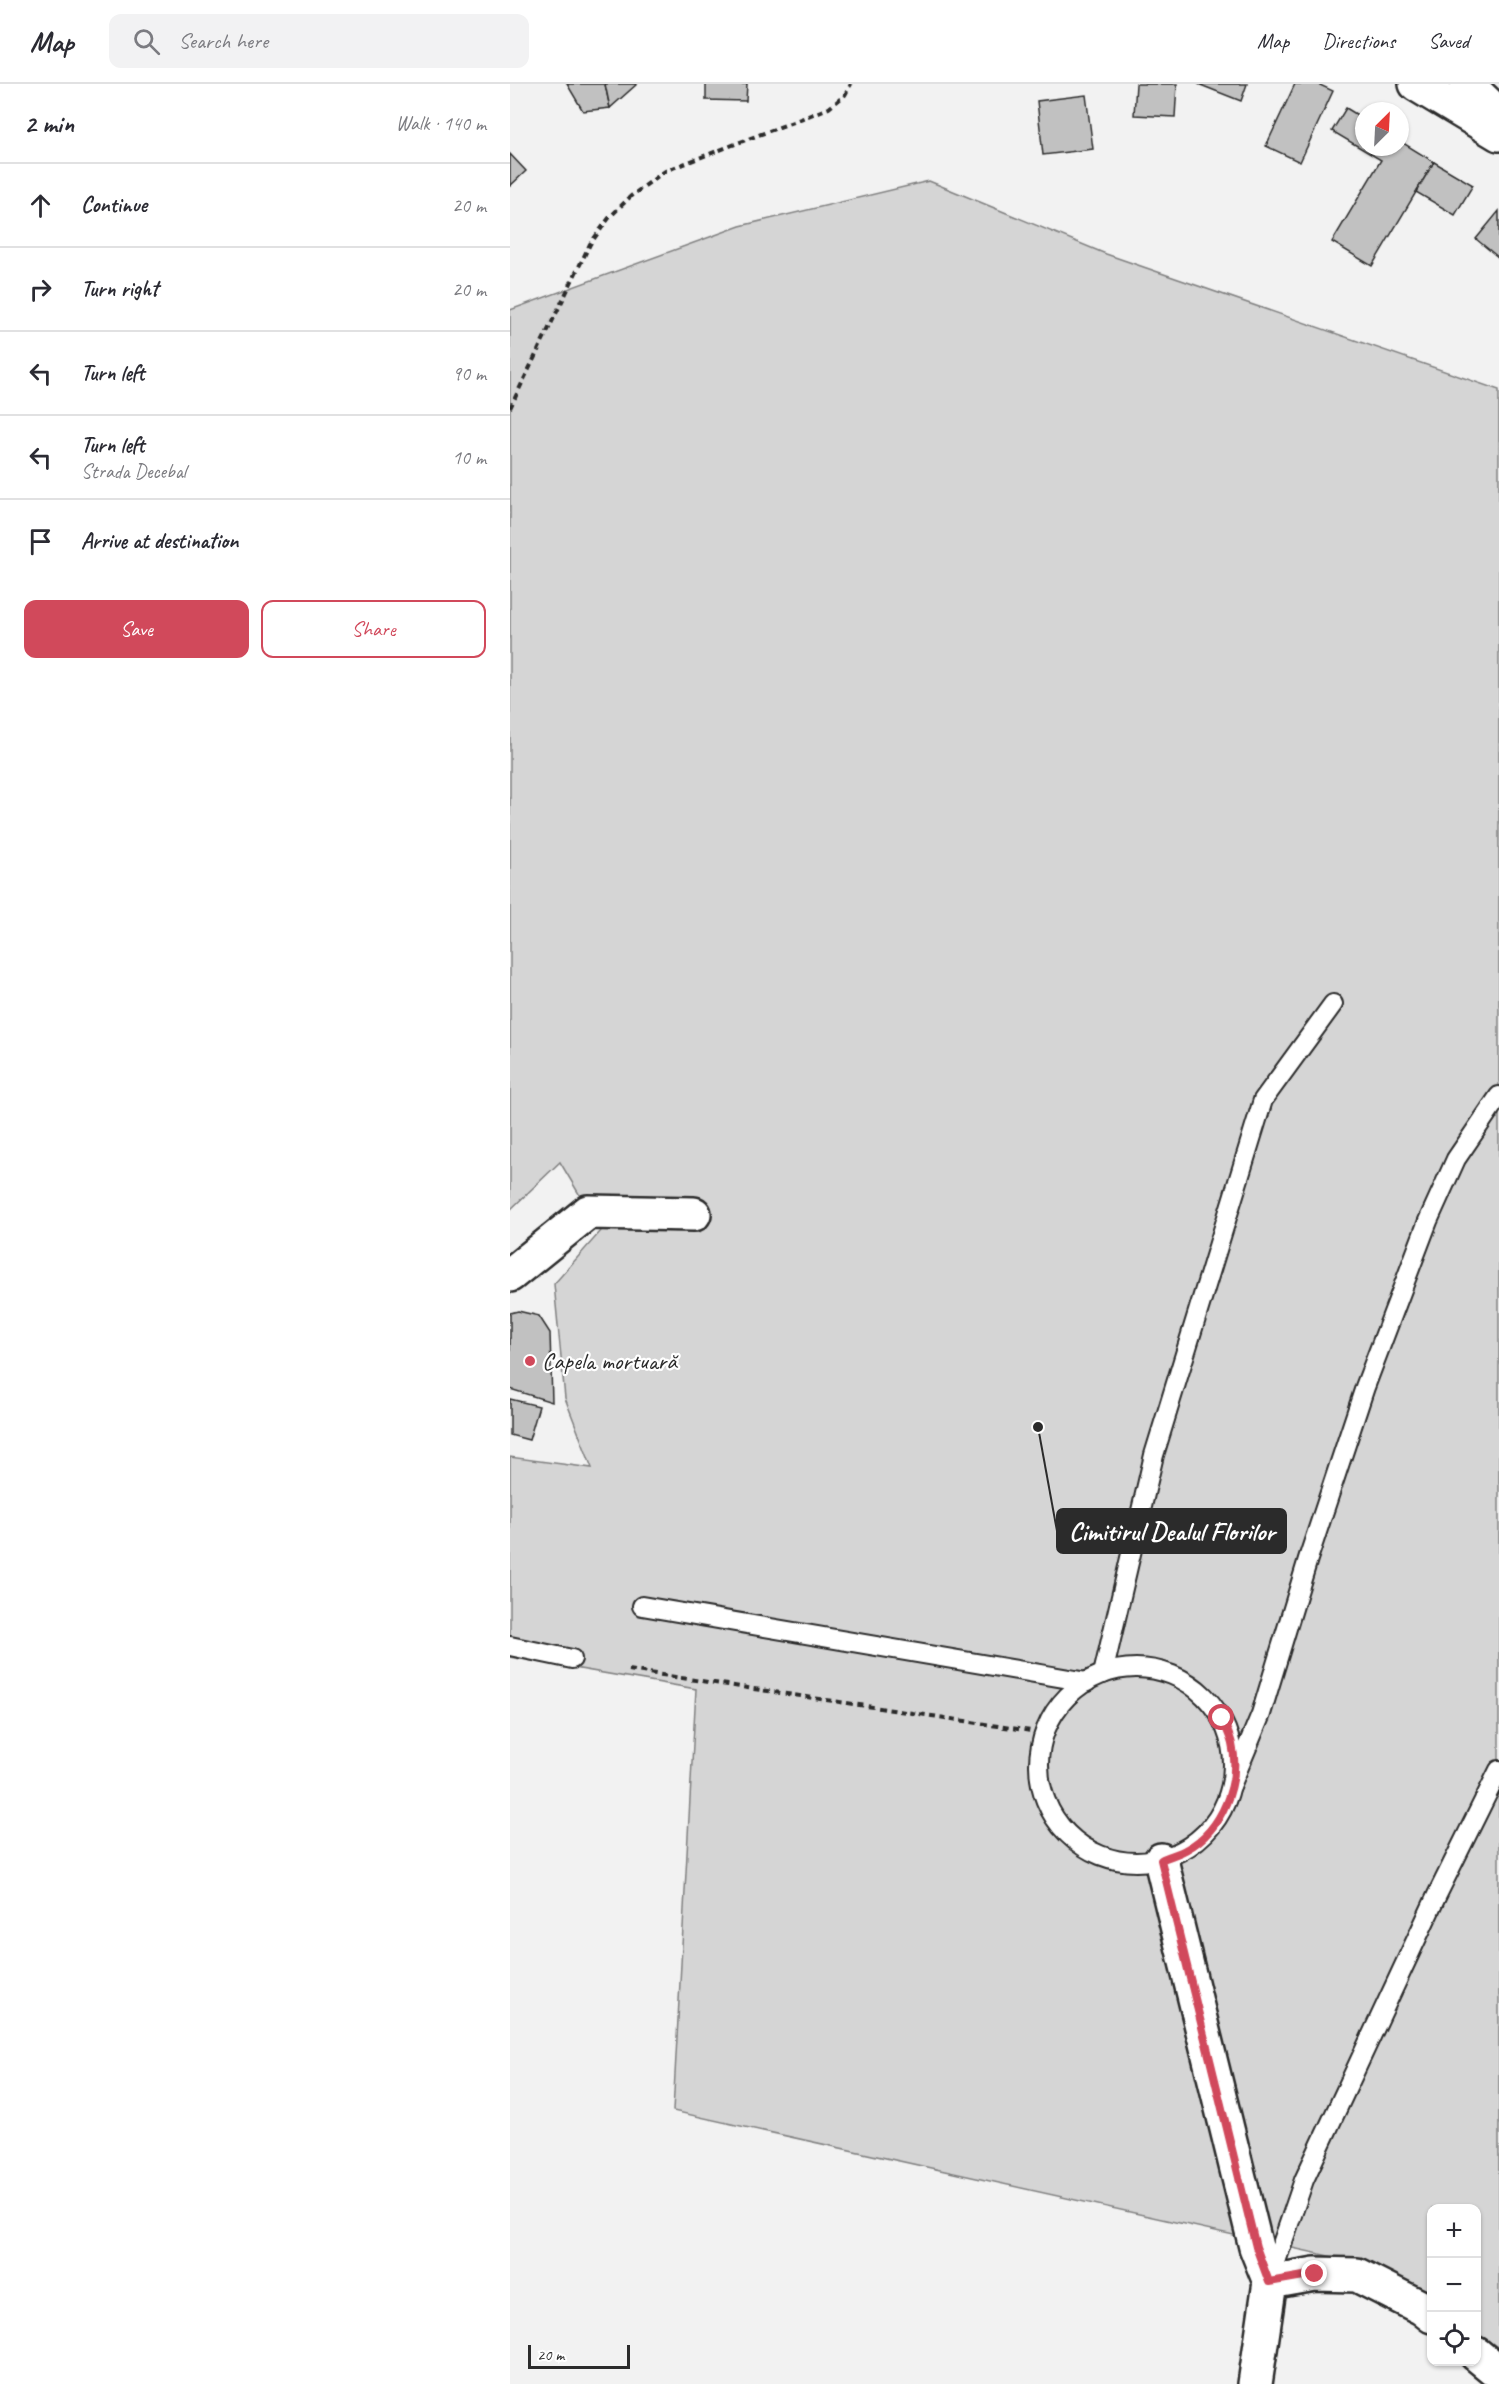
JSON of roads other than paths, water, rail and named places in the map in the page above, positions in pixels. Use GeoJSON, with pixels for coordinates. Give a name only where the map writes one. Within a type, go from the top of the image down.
{"type":"FeatureCollection","features":[{"type":"Feature","properties":{"kind":"main road"},"geometry":{"type":"LineString","coordinates":[[1416,84],[1499,134]]}},
{"type":"Feature","properties":{"kind":"main road"},"geometry":{"type":"LineString","coordinates":[[1467,84],[1499,115]]}},
{"type":"Feature","properties":{"kind":"main road"},"geometry":{"type":"LineString","coordinates":[[510,1275],[588,1212],[694,1214]]}},
{"type":"Feature","properties":{"kind":"main road"},"geometry":{"type":"LineString","coordinates":[[1161,1860],[1256,2247],[1269,2282],[1255,2384]]}},
{"type":"Feature","properties":{"kind":"main road"},"geometry":{"type":"LineString","coordinates":[[1269,2282],[1315,2274],[1357,2276],[1427,2312]]}},
{"type":"Feature","properties":{"kind":"lane"},"geometry":{"type":"LineString","coordinates":[[1095,1678],[1154,1455],[1263,1100],[1333,1004]]}},
{"type":"Feature","properties":{"kind":"lane"},"geometry":{"type":"LineString","coordinates":[[1231,1786],[1261,1714],[1308,1559],[1365,1387],[1428,1221],[1456,1159],[1499,1096]]}},
{"type":"Feature","properties":{"kind":"lane"},"geometry":{"type":"LineString","coordinates":[[642,1606],[1095,1678]]}},
{"type":"Feature","properties":{"kind":"lane"},"geometry":{"type":"LineString","coordinates":[[510,1646],[572,1659]]}},
{"type":"Feature","properties":{"kind":"lane"},"geometry":{"type":"LineString","coordinates":[[1122,1669],[1152,1669],[1179,1678],[1204,1694],[1222,1718],[1232,1745],[1234,1775],[1227,1803],[1211,1829],[1188,1849],[1161,1860],[1131,1863],[1102,1857],[1076,1842],[1055,1820],[1042,1792],[1039,1763],[1044,1733],[1054,1712],[1070,1694],[1095,1678],[1122,1669]]}},
{"type":"Feature","properties":{"kind":"lane"},"geometry":{"type":"LineString","coordinates":[[1269,2282],[1304,2180],[1437,1894],[1499,1770]]}},
{"type":"Feature","properties":{"kind":"place","name":"Capela mortuară"},"geometry":{"type":"Point","coordinates":[530,1361]}},
{"type":"Feature","properties":{"kind":"place","name":"Cimitirul Dealul Florilor"},"geometry":{"type":"Point","coordinates":[1038,1427]}}]}
